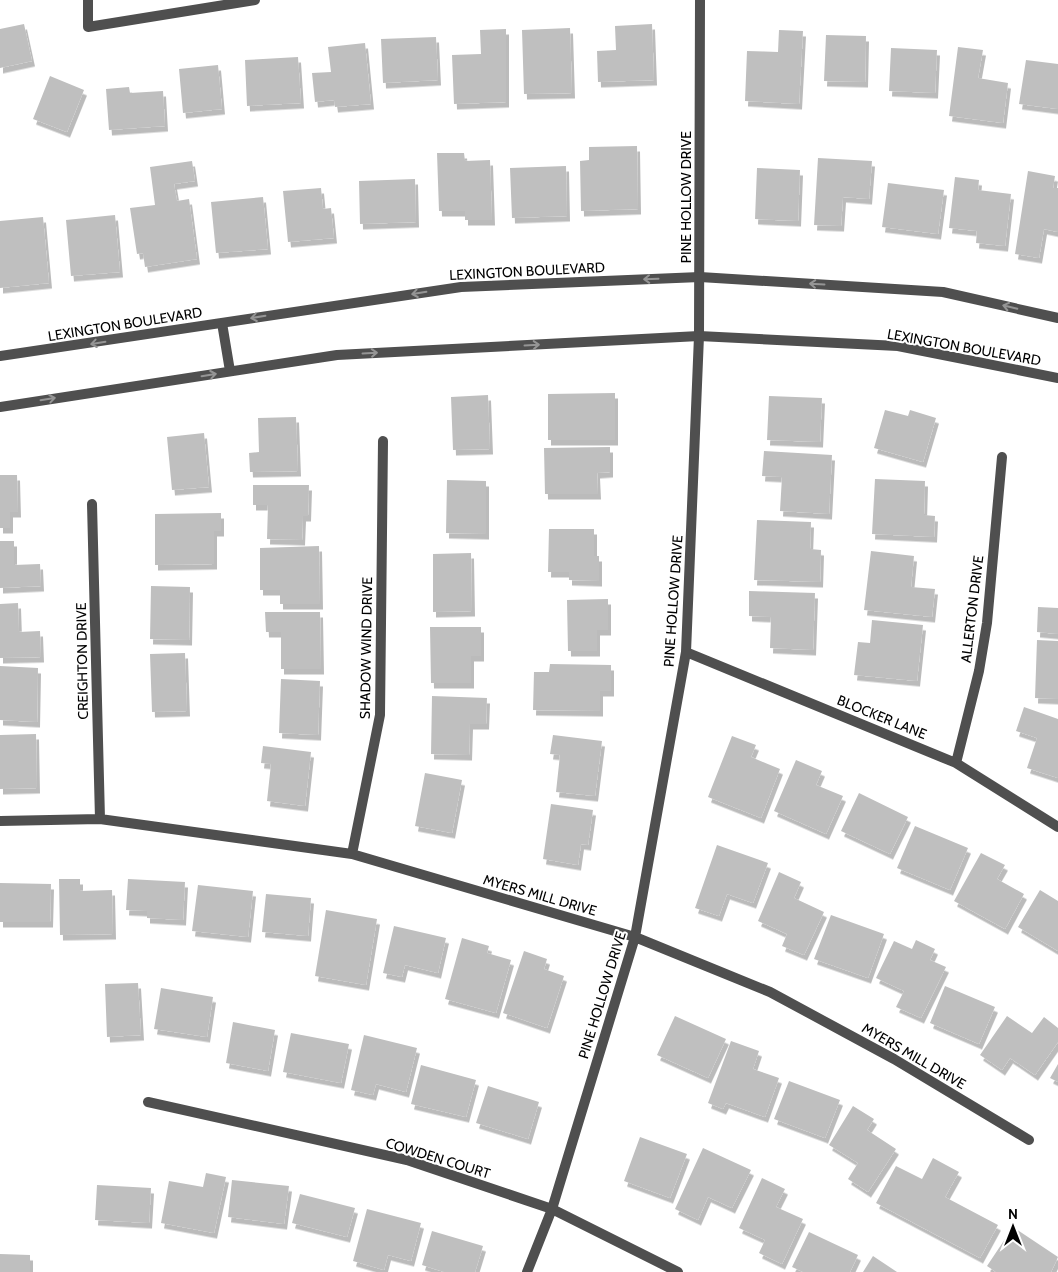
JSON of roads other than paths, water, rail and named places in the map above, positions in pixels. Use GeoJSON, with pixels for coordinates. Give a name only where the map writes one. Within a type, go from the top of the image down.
{"type":"FeatureCollection","features":[{"type":"Feature","properties":{"kind":"street"},"geometry":{"type":"LineString","coordinates":[[88,0],[88,27],[255,0]]}},
{"type":"Feature","properties":{"kind":"street","name":"PINE HOLLOW DRIVE"},"geometry":{"type":"LineString","coordinates":[[527,1272],[552,1209],[635,937],[686,652],[699,336],[700,0]]}},
{"type":"Feature","properties":{"kind":"street","name":"LEXINGTON BOULEVARD"},"geometry":{"type":"LineString","coordinates":[[0,356],[460,287],[700,277],[943,292],[1058,318]]}},
{"type":"Feature","properties":{"kind":"street"},"geometry":{"type":"LineString","coordinates":[[222,323],[230,371]]}},
{"type":"Feature","properties":{"kind":"street","name":"LEXINGTON BOULEVARD"},"geometry":{"type":"LineString","coordinates":[[0,407],[337,355],[699,336],[898,346],[1058,378]]}},
{"type":"Feature","properties":{"kind":"street","name":"SHADOW WIND DRIVE"},"geometry":{"type":"LineString","coordinates":[[352,854],[380,715],[383,441]]}},
{"type":"Feature","properties":{"kind":"street","name":"ALLERTON DRIVE"},"geometry":{"type":"LineString","coordinates":[[956,763],[979,672],[987,623],[1002,457]]}},
{"type":"Feature","properties":{"kind":"street","name":"CREIGHTON DRIVE"},"geometry":{"type":"LineString","coordinates":[[92,504],[100,819]]}},
{"type":"Feature","properties":{"kind":"street","name":"BLOCKER LANE"},"geometry":{"type":"LineString","coordinates":[[686,652],[956,763],[1058,827]]}},
{"type":"Feature","properties":{"kind":"street","name":"MYERS MILL DRIVE"},"geometry":{"type":"LineString","coordinates":[[0,821],[100,819],[352,854],[635,937],[770,992],[894,1059],[1029,1140]]}},
{"type":"Feature","properties":{"kind":"street","name":"COWDEN COURT"},"geometry":{"type":"LineString","coordinates":[[148,1102],[407,1160],[552,1209],[678,1272]]}}]}
